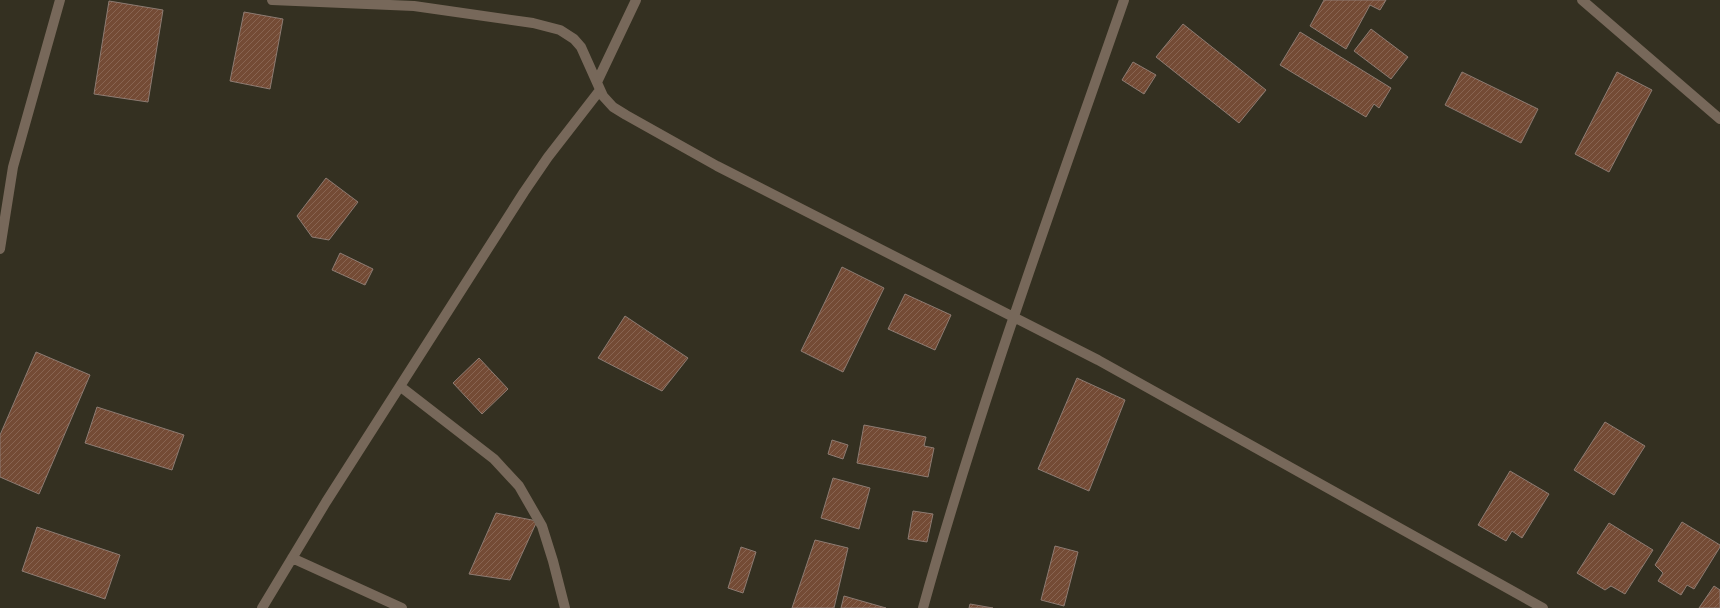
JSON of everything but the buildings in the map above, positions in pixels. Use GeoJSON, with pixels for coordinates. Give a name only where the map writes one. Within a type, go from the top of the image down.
{"type":"FeatureCollection","features":[{"type":"Feature","properties":{"kind":"street"},"geometry":{"type":"LineString","coordinates":[[0,249],[13,167],[60,0]]}},
{"type":"Feature","properties":{"kind":"street"},"geometry":{"type":"LineString","coordinates":[[272,0],[414,6],[533,23],[560,30],[574,39],[581,47],[598,86],[607,101],[626,115],[717,166],[1098,360],[1542,608]]}},
{"type":"Feature","properties":{"kind":"street"},"geometry":{"type":"LineString","coordinates":[[262,608],[326,502],[401,387],[524,192],[598,86],[636,0]]}},
{"type":"Feature","properties":{"kind":"street"},"geometry":{"type":"LineString","coordinates":[[923,608],[948,520],[1014,317],[1124,0]]}},
{"type":"Feature","properties":{"kind":"street"},"geometry":{"type":"LineString","coordinates":[[1582,0],[1720,119]]}},
{"type":"Feature","properties":{"kind":"street"},"geometry":{"type":"LineString","coordinates":[[401,387],[494,459],[519,486],[542,526],[565,608]]}},
{"type":"Feature","properties":{"kind":"street"},"geometry":{"type":"LineString","coordinates":[[292,558],[402,608]]}}]}
